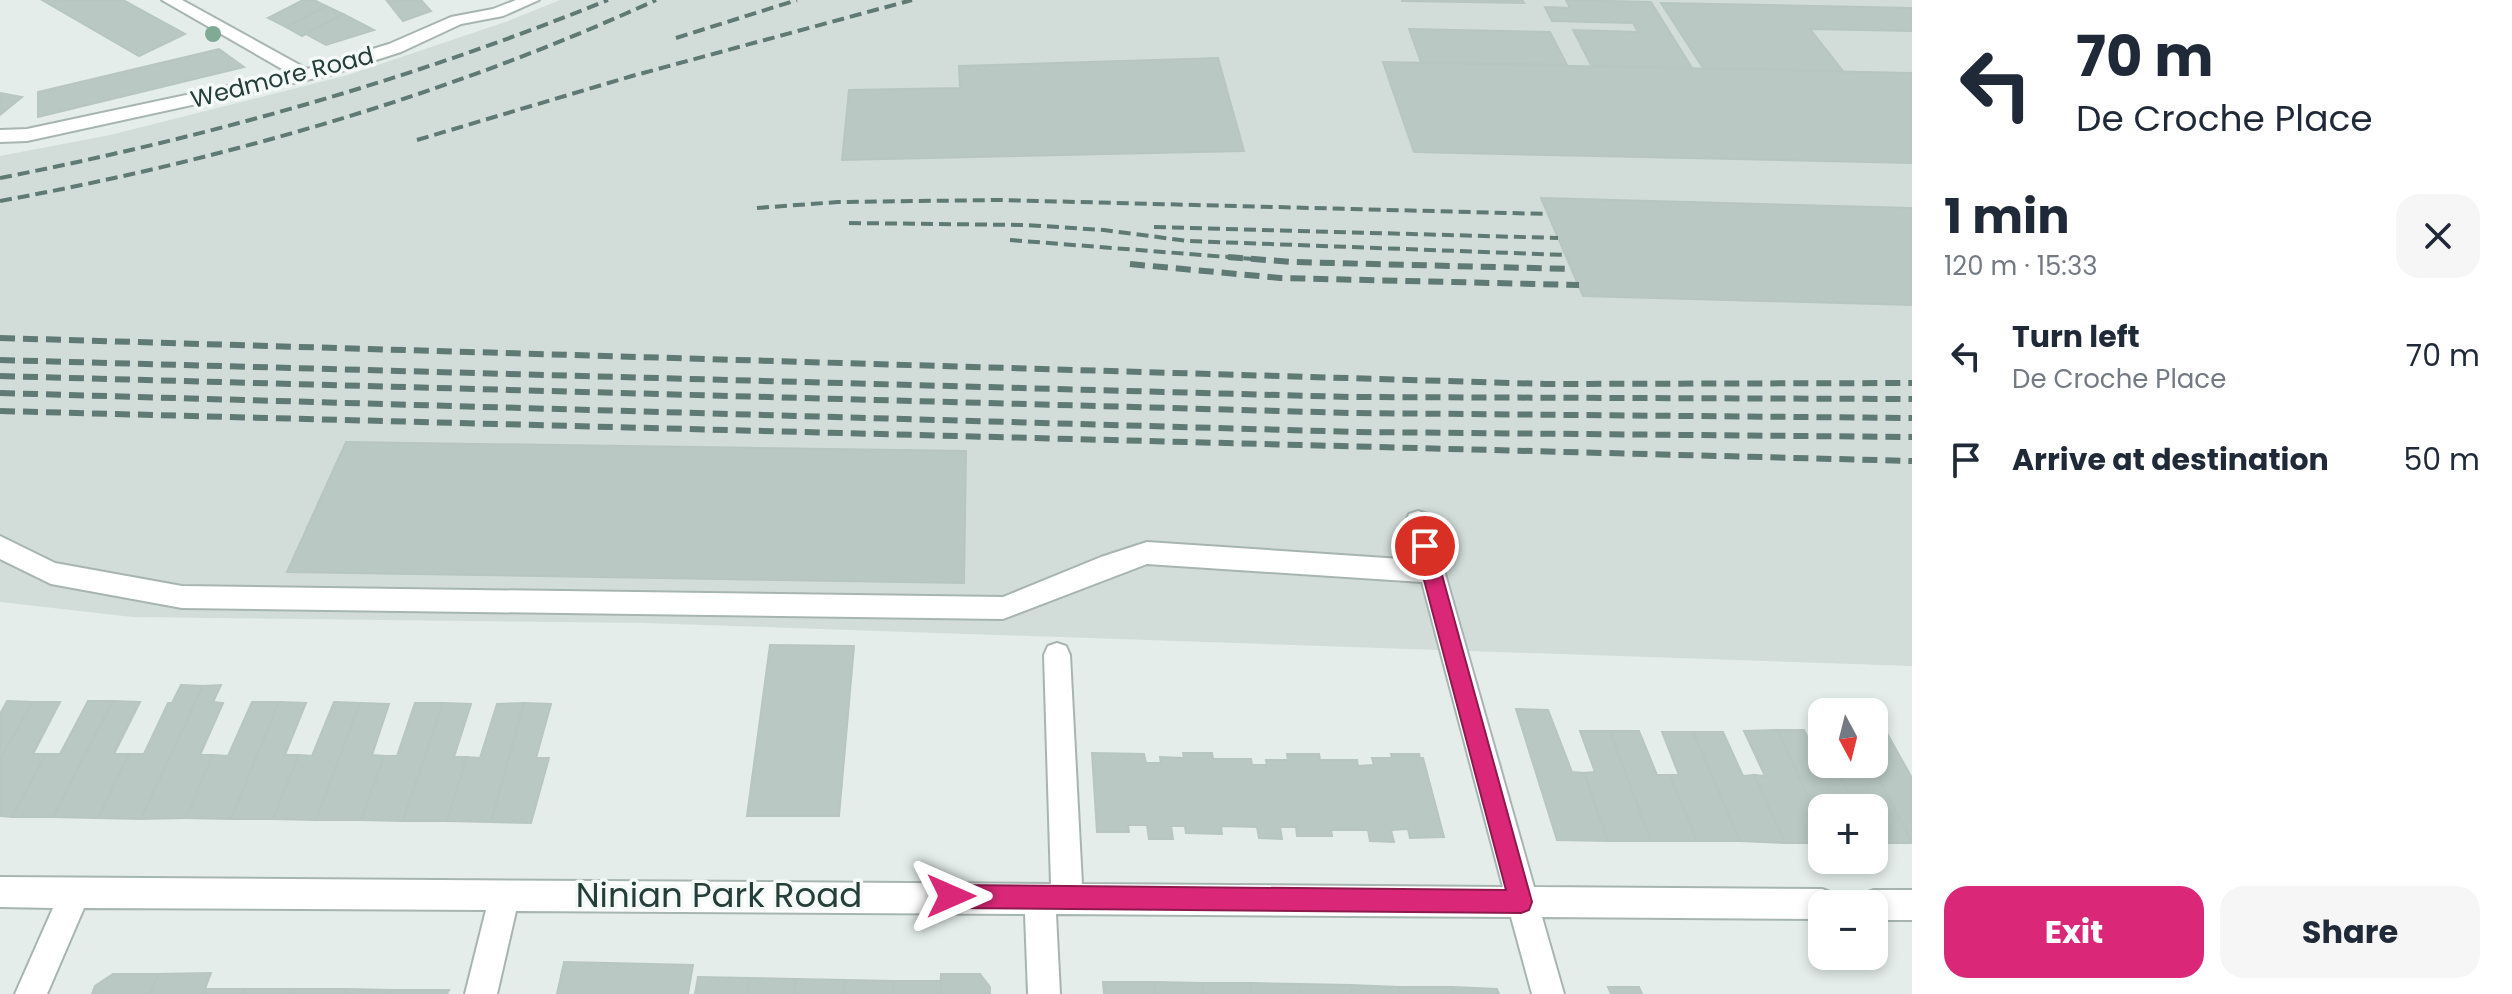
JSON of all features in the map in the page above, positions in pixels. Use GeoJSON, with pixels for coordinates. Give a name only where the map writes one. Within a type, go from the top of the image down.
{"type":"FeatureCollection","features":[{"type":"Feature","properties":{"kind":"street"},"geometry":{"type":"LineString","coordinates":[[170,0],[305,75]]}},
{"type":"Feature","properties":{"kind":"street","name":"Wedmore Road"},"geometry":{"type":"LineString","coordinates":[[0,136],[27,135],[305,75],[395,48],[457,20],[497,13],[531,0]]}},
{"type":"Feature","properties":{"kind":"street"},"geometry":{"type":"LineString","coordinates":[[1418,521],[1548,994]]}},
{"type":"Feature","properties":{"kind":"street"},"geometry":{"type":"LineString","coordinates":[[0,547],[51,573],[182,597],[1003,608],[1035,599],[1112,561],[1147,553],[1432,572]]}},
{"type":"Feature","properties":{"kind":"street"},"geometry":{"type":"LineString","coordinates":[[1044,994],[1054,897],[1057,655]]}},
{"type":"Feature","properties":{"kind":"street","name":"Ninian Park Road"},"geometry":{"type":"LineString","coordinates":[[0,892],[1808,904]]}},
{"type":"Feature","properties":{"kind":"street"},"geometry":{"type":"LineString","coordinates":[[31,994],[75,893]]}},
{"type":"Feature","properties":{"kind":"street"},"geometry":{"type":"LineString","coordinates":[[481,994],[505,894]]}},
{"type":"Feature","properties":{"kind":"street"},"geometry":{"type":"LineString","coordinates":[[1888,905],[1912,905]]}},
{"type":"Feature","properties":{"kind":"shaded area"},"geometry":{"type":"Polygon","coordinates":[[[560,0],[1912,0],[1912,666],[644,623],[132,617],[0,602],[0,156],[110,135],[348,75],[508,21],[560,0]]]}},
{"type":"Feature","properties":{"kind":"building"},"geometry":{"type":"Polygon","coordinates":[[[42,0],[123,0],[185,34],[139,56],[42,0]]]}},
{"type":"Feature","properties":{"kind":"building"},"geometry":{"type":"Polygon","coordinates":[[[303,0],[314,0],[326,6],[286,27],[268,18],[303,0]]]}},
{"type":"Feature","properties":{"kind":"building"},"geometry":{"type":"Polygon","coordinates":[[[421,0],[431,11],[403,21],[387,1],[421,0]]]}},
{"type":"Feature","properties":{"kind":"building"},"geometry":{"type":"Polygon","coordinates":[[[1522,0],[1524,3],[1402,1],[1522,0]]]}},
{"type":"Feature","properties":{"kind":"building"},"geometry":{"type":"Polygon","coordinates":[[[1566,0],[1651,2],[1692,68],[1591,65],[1573,30],[1638,32],[1633,23],[1552,21],[1545,7],[1570,8],[1566,0]]]}},
{"type":"Feature","properties":{"kind":"building"},"geometry":{"type":"Polygon","coordinates":[[[1661,3],[1912,8],[1912,31],[1810,29],[1843,71],[1703,68],[1661,3]]]}},
{"type":"Feature","properties":{"kind":"building"},"geometry":{"type":"Polygon","coordinates":[[[326,6],[343,14],[302,36],[286,27],[326,6]]]}},
{"type":"Feature","properties":{"kind":"building"},"geometry":{"type":"Polygon","coordinates":[[[343,14],[374,30],[326,45],[306,34],[343,14]]]}},
{"type":"Feature","properties":{"kind":"building"},"geometry":{"type":"Polygon","coordinates":[[[1409,29],[1550,32],[1567,65],[1421,62],[1409,29]]]}},
{"type":"Feature","properties":{"kind":"building"},"geometry":{"type":"Polygon","coordinates":[[[219,49],[244,67],[38,117],[38,92],[219,49]]]}},
{"type":"Feature","properties":{"kind":"building"},"geometry":{"type":"Polygon","coordinates":[[[1218,58],[1244,151],[842,160],[849,90],[960,88],[959,66],[1218,58]]]}},
{"type":"Feature","properties":{"kind":"building"},"geometry":{"type":"Polygon","coordinates":[[[1383,62],[1912,73],[1912,163],[1414,152],[1383,62]]]}},
{"type":"Feature","properties":{"kind":"building"},"geometry":{"type":"Polygon","coordinates":[[[0,93],[22,97],[0,115],[0,93]]]}},
{"type":"Feature","properties":{"kind":"building"},"geometry":{"type":"Polygon","coordinates":[[[1541,198],[1912,208],[1912,305],[1583,296],[1541,198]]]}},
{"type":"Feature","properties":{"kind":"building"},"geometry":{"type":"Polygon","coordinates":[[[346,442],[966,451],[964,583],[287,572],[346,442]]]}},
{"type":"Feature","properties":{"kind":"building"},"geometry":{"type":"Polygon","coordinates":[[[770,645],[854,646],[839,816],[747,816],[770,645]]]}},
{"type":"Feature","properties":{"kind":"building"},"geometry":{"type":"Polygon","coordinates":[[[181,685],[203,686],[141,819],[98,818],[129,754],[144,754],[168,703],[172,703],[181,685]]]}},
{"type":"Feature","properties":{"kind":"building"},"geometry":{"type":"Polygon","coordinates":[[[221,685],[213,702],[223,703],[200,755],[213,755],[186,818],[141,819],[203,686],[221,685]]]}},
{"type":"Feature","properties":{"kind":"building"},"geometry":{"type":"Polygon","coordinates":[[[7,701],[33,702],[0,760],[0,714],[7,701]]]}},
{"type":"Feature","properties":{"kind":"building"},"geometry":{"type":"Polygon","coordinates":[[[88,701],[113,701],[53,817],[12,817],[46,754],[60,754],[88,701]]]}},
{"type":"Feature","properties":{"kind":"building"},"geometry":{"type":"Polygon","coordinates":[[[113,701],[140,702],[114,754],[129,754],[98,818],[53,817],[113,701]]]}},
{"type":"Feature","properties":{"kind":"building"},"geometry":{"type":"Polygon","coordinates":[[[33,702],[60,702],[33,754],[46,754],[12,817],[0,816],[0,760],[33,702]]]}},
{"type":"Feature","properties":{"kind":"building"},"geometry":{"type":"Polygon","coordinates":[[[252,702],[279,702],[231,819],[186,818],[213,755],[228,756],[252,702]]]}},
{"type":"Feature","properties":{"kind":"building"},"geometry":{"type":"Polygon","coordinates":[[[279,702],[306,703],[285,755],[299,755],[273,819],[231,819],[279,702]]]}},
{"type":"Feature","properties":{"kind":"building"},"geometry":{"type":"Polygon","coordinates":[[[334,702],[360,703],[316,820],[273,819],[299,755],[312,756],[334,702]]]}},
{"type":"Feature","properties":{"kind":"building"},"geometry":{"type":"Polygon","coordinates":[[[360,703],[389,704],[372,755],[384,756],[361,820],[316,820],[360,703]]]}},
{"type":"Feature","properties":{"kind":"building"},"geometry":{"type":"Polygon","coordinates":[[[415,703],[443,703],[403,821],[361,820],[384,756],[397,756],[415,703]]]}},
{"type":"Feature","properties":{"kind":"building"},"geometry":{"type":"Polygon","coordinates":[[[443,703],[471,704],[454,757],[467,757],[447,821],[403,821],[443,703]]]}},
{"type":"Feature","properties":{"kind":"building"},"geometry":{"type":"Polygon","coordinates":[[[524,703],[551,704],[536,758],[549,758],[531,823],[491,822],[524,703]]]}},
{"type":"Feature","properties":{"kind":"building"},"geometry":{"type":"Polygon","coordinates":[[[524,703],[491,822],[447,821],[467,757],[480,758],[497,704],[524,703]]]}},
{"type":"Feature","properties":{"kind":"building"},"geometry":{"type":"Polygon","coordinates":[[[1516,709],[1548,710],[1572,772],[1584,773],[1608,841],[1557,840],[1516,709]]]}},
{"type":"Feature","properties":{"kind":"building"},"geometry":{"type":"Polygon","coordinates":[[[1777,730],[1804,730],[1808,738],[1808,778],[1841,778],[1849,794],[1808,796],[1777,730]]]}},
{"type":"Feature","properties":{"kind":"building"},"geometry":{"type":"Polygon","coordinates":[[[1777,730],[1808,796],[1808,843],[1785,843],[1754,775],[1765,776],[1744,731],[1777,730]]]}},
{"type":"Feature","properties":{"kind":"building"},"geometry":{"type":"Polygon","coordinates":[[[1580,731],[1610,731],[1651,841],[1608,841],[1584,773],[1595,772],[1580,731]]]}},
{"type":"Feature","properties":{"kind":"building"},"geometry":{"type":"Polygon","coordinates":[[[1610,731],[1639,731],[1657,775],[1670,775],[1697,841],[1651,841],[1610,731]]]}},
{"type":"Feature","properties":{"kind":"building"},"geometry":{"type":"Polygon","coordinates":[[[1662,732],[1693,732],[1740,841],[1697,841],[1670,775],[1679,775],[1662,732]]]}},
{"type":"Feature","properties":{"kind":"building"},"geometry":{"type":"Polygon","coordinates":[[[1693,732],[1723,732],[1743,776],[1754,775],[1785,843],[1740,841],[1693,732]]]}},
{"type":"Feature","properties":{"kind":"building"},"geometry":{"type":"Polygon","coordinates":[[[1888,735],[1912,778],[1912,842],[1879,778],[1888,778],[1888,735]]]}},
{"type":"Feature","properties":{"kind":"building"},"geometry":{"type":"Polygon","coordinates":[[[1092,753],[1144,754],[1146,763],[1161,763],[1160,757],[1184,758],[1183,753],[1212,753],[1213,759],[1251,759],[1252,765],[1267,765],[1266,760],[1288,760],[1287,754],[1319,754],[1320,760],[1357,760],[1358,766],[1374,765],[1372,758],[1392,758],[1391,754],[1419,754],[1423,758],[1444,837],[1410,838],[1408,829],[1391,830],[1394,842],[1370,841],[1368,830],[1331,830],[1332,836],[1297,836],[1296,827],[1280,827],[1282,839],[1259,838],[1257,827],[1221,826],[1222,834],[1186,833],[1185,826],[1171,826],[1173,839],[1149,839],[1147,825],[1128,825],[1129,832],[1097,832],[1092,753]]]}},
{"type":"Feature","properties":{"kind":"building"},"geometry":{"type":"Polygon","coordinates":[[[1841,778],[1879,778],[1887,794],[1849,794],[1841,778]]]}},
{"type":"Feature","properties":{"kind":"building"},"geometry":{"type":"Polygon","coordinates":[[[1888,796],[1912,843],[1888,843],[1888,796]]]}},
{"type":"Feature","properties":{"kind":"building"},"geometry":{"type":"Polygon","coordinates":[[[564,962],[693,965],[688,994],[557,994],[564,962]]]}},
{"type":"Feature","properties":{"kind":"building"},"geometry":{"type":"Polygon","coordinates":[[[211,973],[203,994],[150,994],[158,974],[211,973]]]}},
{"type":"Feature","properties":{"kind":"building"},"geometry":{"type":"Polygon","coordinates":[[[113,974],[158,974],[150,994],[92,994],[95,986],[113,974]]]}},
{"type":"Feature","properties":{"kind":"building"},"geometry":{"type":"Polygon","coordinates":[[[941,974],[980,974],[990,987],[990,994],[940,994],[941,974]]]}},
{"type":"Feature","properties":{"kind":"building"},"geometry":{"type":"Polygon","coordinates":[[[698,977],[749,978],[747,994],[695,994],[698,977]]]}},
{"type":"Feature","properties":{"kind":"building"},"geometry":{"type":"Polygon","coordinates":[[[749,978],[796,979],[794,994],[747,994],[749,978]]]}},
{"type":"Feature","properties":{"kind":"building"},"geometry":{"type":"Polygon","coordinates":[[[796,979],[845,980],[844,994],[794,994],[796,979]]]}},
{"type":"Feature","properties":{"kind":"building"},"geometry":{"type":"Polygon","coordinates":[[[845,980],[893,981],[893,994],[844,994],[845,980]]]}},
{"type":"Feature","properties":{"kind":"building"},"geometry":{"type":"Polygon","coordinates":[[[893,981],[941,981],[940,994],[893,994],[893,981]]]}},
{"type":"Feature","properties":{"kind":"building"},"geometry":{"type":"Polygon","coordinates":[[[1103,982],[1154,982],[1156,994],[1104,994],[1103,982]]]}},
{"type":"Feature","properties":{"kind":"building"},"geometry":{"type":"Polygon","coordinates":[[[1154,982],[1202,983],[1204,994],[1156,994],[1154,982]]]}},
{"type":"Feature","properties":{"kind":"building"},"geometry":{"type":"Polygon","coordinates":[[[1202,983],[1250,983],[1252,994],[1204,994],[1202,983]]]}},
{"type":"Feature","properties":{"kind":"building"},"geometry":{"type":"Polygon","coordinates":[[[1250,983],[1300,984],[1301,994],[1252,994],[1250,983]]]}},
{"type":"Feature","properties":{"kind":"building"},"geometry":{"type":"Polygon","coordinates":[[[1300,984],[1350,985],[1352,994],[1301,994],[1300,984]]]}},
{"type":"Feature","properties":{"kind":"building"},"geometry":{"type":"Polygon","coordinates":[[[1350,985],[1399,987],[1401,994],[1352,994],[1350,985]]]}},
{"type":"Feature","properties":{"kind":"building"},"geometry":{"type":"Polygon","coordinates":[[[1399,987],[1452,987],[1454,994],[1401,994],[1399,987]]]}},
{"type":"Feature","properties":{"kind":"building"},"geometry":{"type":"Polygon","coordinates":[[[1452,987],[1497,989],[1499,994],[1454,994],[1452,987]]]}},
{"type":"Feature","properties":{"kind":"building"},"geometry":{"type":"Polygon","coordinates":[[[1608,987],[1639,987],[1642,994],[1611,994],[1608,987]]]}},
{"type":"Feature","properties":{"kind":"building"},"geometry":{"type":"Polygon","coordinates":[[[205,989],[245,989],[243,994],[203,994],[205,989]]]}},
{"type":"Feature","properties":{"kind":"building"},"geometry":{"type":"Polygon","coordinates":[[[245,989],[295,989],[293,994],[243,994],[245,989]]]}},
{"type":"Feature","properties":{"kind":"building"},"geometry":{"type":"Polygon","coordinates":[[[295,989],[347,989],[345,994],[293,994],[295,989]]]}},
{"type":"Feature","properties":{"kind":"building"},"geometry":{"type":"Polygon","coordinates":[[[347,989],[391,990],[390,994],[345,994],[347,989]]]}},
{"type":"Feature","properties":{"kind":"building"},"geometry":{"type":"Polygon","coordinates":[[[391,990],[449,990],[447,994],[390,994],[391,990]]]}},
{"type":"Feature","properties":{"kind":"railway"},"geometry":{"type":"LineString","coordinates":[[0,178],[155,144],[308,104],[459,56],[608,0]]}},
{"type":"Feature","properties":{"kind":"railway"},"geometry":{"type":"LineString","coordinates":[[0,201],[168,166],[334,121],[498,66],[656,0]]}},
{"type":"Feature","properties":{"kind":"railway"},"geometry":{"type":"LineString","coordinates":[[676,38],[797,0]]}},
{"type":"Feature","properties":{"kind":"railway"},"geometry":{"type":"LineString","coordinates":[[417,140],[632,76],[912,0]]}},
{"type":"Feature","properties":{"kind":"railway"},"geometry":{"type":"LineString","coordinates":[[757,208],[838,202],[1000,200],[1548,214]]}},
{"type":"Feature","properties":{"kind":"railway"},"geometry":{"type":"LineString","coordinates":[[849,223],[1026,225],[1104,230],[1188,241],[1566,255]]}},
{"type":"Feature","properties":{"kind":"railway"},"geometry":{"type":"LineString","coordinates":[[1154,227],[1558,238]]}},
{"type":"Feature","properties":{"kind":"railway"},"geometry":{"type":"LineString","coordinates":[[1010,240],[1253,259]]}},
{"type":"Feature","properties":{"kind":"railway"},"geometry":{"type":"LineString","coordinates":[[1228,257],[1293,262],[1572,269]]}},
{"type":"Feature","properties":{"kind":"railway"},"geometry":{"type":"LineString","coordinates":[[1130,264],[1280,278],[1579,285]]}},
{"type":"Feature","properties":{"kind":"railway"},"geometry":{"type":"LineString","coordinates":[[0,338],[1546,384],[1912,383]]}},
{"type":"Feature","properties":{"kind":"railway"},"geometry":{"type":"LineString","coordinates":[[0,360],[1349,397],[1912,399]]}},
{"type":"Feature","properties":{"kind":"railway"},"geometry":{"type":"LineString","coordinates":[[0,376],[1352,413],[1912,418]]}},
{"type":"Feature","properties":{"kind":"railway"},"geometry":{"type":"LineString","coordinates":[[0,393],[1356,432],[1912,437]]}},
{"type":"Feature","properties":{"kind":"railway"},"geometry":{"type":"LineString","coordinates":[[0,411],[1912,461]]}},
{"type":"Feature","properties":{"kind":"route"},"geometry":{"type":"LineString","coordinates":[[951,896],[1521,902],[1425,546]]}}]}
